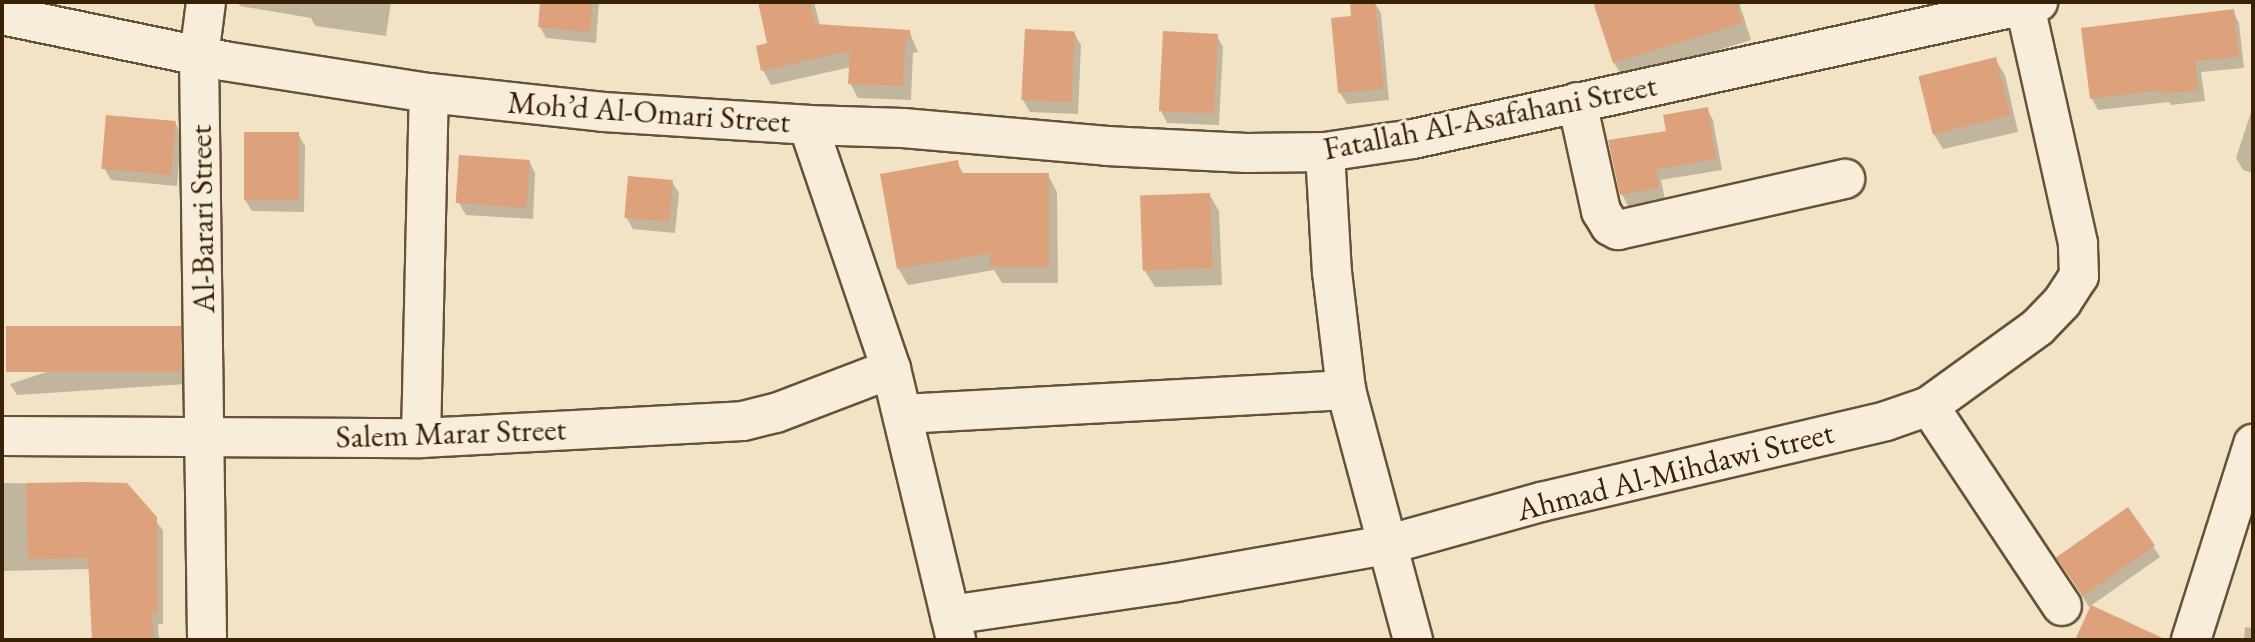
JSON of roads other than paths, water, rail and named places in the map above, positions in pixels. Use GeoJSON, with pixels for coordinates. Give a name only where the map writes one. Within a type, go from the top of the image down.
{"type":"FeatureCollection","features":[{"type":"Feature","properties":{"kind":"street","name":"Al-Barari Street"},"geometry":{"type":"LineString","coordinates":[[206,2],[199,57],[207,640]]}},
{"type":"Feature","properties":{"kind":"street","name":"Fatallah Al-Asafahani Street"},"geometry":{"type":"LineString","coordinates":[[808,125],[903,128],[1107,146],[1247,153],[1325,152],[1413,139],[2016,4]]}},
{"type":"Feature","properties":{"kind":"street","name":"Ahmad Al-Mihdawi Street"},"geometry":{"type":"LineString","coordinates":[[953,627],[1176,582],[1386,545],[1541,502],[1886,421],[1929,406],[2038,327],[2062,302],[2079,276],[2078,243],[2016,4]]}},
{"type":"Feature","properties":{"kind":"street","name":"Moh’d Al-Omari Street"},"geometry":{"type":"LineString","coordinates":[[2,15],[199,57],[429,93],[603,112],[808,125],[891,369],[953,627]]}},
{"type":"Feature","properties":{"kind":"street"},"geometry":{"type":"LineString","coordinates":[[421,438],[429,93]]}},
{"type":"Feature","properties":{"kind":"street"},"geometry":{"type":"LineString","coordinates":[[1577,102],[1601,211],[1610,226],[1618,230],[1845,179]]}},
{"type":"Feature","properties":{"kind":"street"},"geometry":{"type":"LineString","coordinates":[[1325,152],[1332,272],[1346,390],[1413,640]]}},
{"type":"Feature","properties":{"kind":"street","name":"Salem Marar Street"},"geometry":{"type":"LineString","coordinates":[[2,436],[421,438],[743,421],[776,413],[891,369]]}},
{"type":"Feature","properties":{"kind":"street"},"geometry":{"type":"LineString","coordinates":[[902,414],[1346,390]]}},
{"type":"Feature","properties":{"kind":"street"},"geometry":{"type":"LineString","coordinates":[[1929,406],[2062,606]]}},
{"type":"Feature","properties":{"kind":"street"},"geometry":{"type":"LineString","coordinates":[[2191,640],[2253,444]]}}]}
